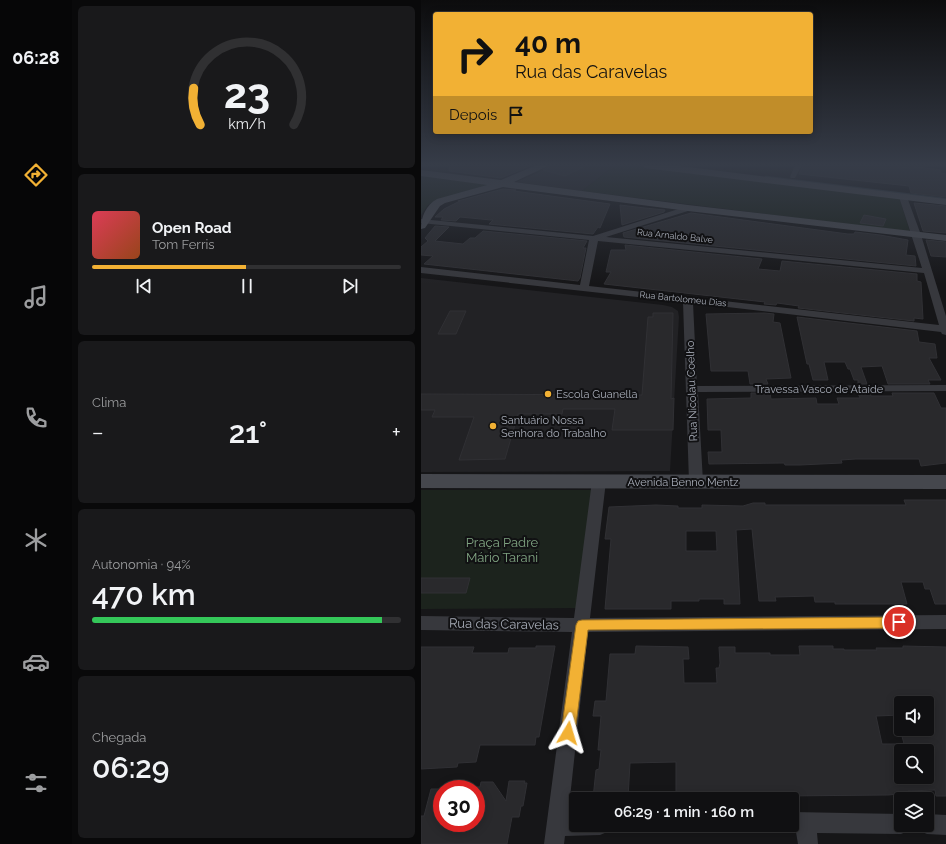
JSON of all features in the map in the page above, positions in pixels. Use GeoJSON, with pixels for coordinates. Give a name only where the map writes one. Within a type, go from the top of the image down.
{"type":"FeatureCollection","features":[{"type":"Feature","properties":{"kind":"street"},"geometry":{"type":"LineString","coordinates":[[422,223],[436,204]]}},
{"type":"Feature","properties":{"kind":"street"},"geometry":{"type":"LineString","coordinates":[[660,204],[946,238]]}},
{"type":"Feature","properties":{"kind":"street"},"geometry":{"type":"LineString","coordinates":[[906,204],[917,235],[946,331]]}},
{"type":"Feature","properties":{"kind":"street"},"geometry":{"type":"LineString","coordinates":[[584,288],[594,238],[688,208]]}},
{"type":"Feature","properties":{"kind":"street","name":"Rua Arnaldo Balve"},"geometry":{"type":"LineString","coordinates":[[422,223],[594,238],[927,271]]}},
{"type":"Feature","properties":{"kind":"street","name":"Rua Bartolomeu Dias"},"geometry":{"type":"LineString","coordinates":[[421,270],[946,331]]}},
{"type":"Feature","properties":{"kind":"street","name":"Rua Nicolau Coelho"},"geometry":{"type":"LineString","coordinates":[[688,300],[696,482]]}},
{"type":"Feature","properties":{"kind":"street","name":"Travessa Vasco de Ataíde"},"geometry":{"type":"LineString","coordinates":[[692,389],[946,388]]}},
{"type":"Feature","properties":{"kind":"street","name":"Avenida Benno Mentz"},"geometry":{"type":"LineString","coordinates":[[421,481],[946,482]]}},
{"type":"Feature","properties":{"kind":"street"},"geometry":{"type":"LineString","coordinates":[[569,832],[555,835],[599,481]]}},
{"type":"Feature","properties":{"kind":"street","name":"Rua das Caravelas"},"geometry":{"type":"LineString","coordinates":[[421,623],[582,625],[946,622]]}},
{"type":"Feature","properties":{"kind":"street"},"geometry":{"type":"LineString","coordinates":[[808,844],[799,822],[894,824]]}},
{"type":"Feature","properties":{"kind":"street"},"geometry":{"type":"LineString","coordinates":[[934,824],[946,824]]}},
{"type":"Feature","properties":{"kind":"shaded area","name":"Escola Guanella"},"geometry":{"type":"Polygon","coordinates":[[[421,278],[663,305],[672,307],[678,311],[679,317],[670,471],[421,472],[421,278]]]}},
{"type":"Feature","properties":{"kind":"green space"},"geometry":{"type":"Polygon","coordinates":[[[421,204],[429,204],[428,205],[421,215],[421,204]]]}},
{"type":"Feature","properties":{"kind":"green space"},"geometry":{"type":"Polygon","coordinates":[[[689,204],[901,204],[910,232],[689,204]]]}},
{"type":"Feature","properties":{"kind":"green space","name":"Praça Padre Mário Tarani"},"geometry":{"type":"Polygon","coordinates":[[[421,490],[592,490],[576,608],[421,609],[421,490]]]}},
{"type":"Feature","properties":{"kind":"building"},"geometry":{"type":"Polygon","coordinates":[[[453,204],[610,204],[600,228],[598,227],[593,234],[489,224],[493,220],[460,217],[456,221],[441,220],[443,217],[435,217],[444,209],[453,204]]]}},
{"type":"Feature","properties":{"kind":"building"},"geometry":{"type":"Polygon","coordinates":[[[914,204],[946,206],[946,233],[923,231],[914,204]]]}},
{"type":"Feature","properties":{"kind":"building"},"geometry":{"type":"Polygon","coordinates":[[[620,205],[665,210],[664,212],[622,225],[620,205]]]}},
{"type":"Feature","properties":{"kind":"building"},"geometry":{"type":"Polygon","coordinates":[[[691,213],[848,234],[854,234],[855,232],[880,235],[908,240],[906,255],[915,256],[916,266],[624,237],[623,233],[691,213]]]}},
{"type":"Feature","properties":{"kind":"building"},"geometry":{"type":"Polygon","coordinates":[[[864,215],[886,219],[883,226],[860,223],[864,215]]]}},
{"type":"Feature","properties":{"kind":"building"},"geometry":{"type":"Polygon","coordinates":[[[435,226],[449,227],[435,241],[463,244],[470,238],[475,238],[483,231],[587,241],[583,248],[586,248],[580,278],[578,281],[424,264],[433,256],[421,255],[421,247],[428,241],[425,238],[435,226]]]}},
{"type":"Feature","properties":{"kind":"building"},"geometry":{"type":"Polygon","coordinates":[[[926,240],[946,242],[946,257],[931,256],[926,240]]]}},
{"type":"Feature","properties":{"kind":"building"},"geometry":{"type":"Polygon","coordinates":[[[625,245],[762,259],[758,269],[780,271],[782,261],[917,274],[917,281],[921,282],[923,319],[914,318],[914,321],[798,308],[799,306],[777,303],[776,305],[764,304],[765,302],[604,284],[611,272],[606,272],[611,250],[626,250],[625,245]]]}},
{"type":"Feature","properties":{"kind":"building"},"geometry":{"type":"Polygon","coordinates":[[[450,311],[466,311],[456,334],[438,334],[450,311]]]}},
{"type":"Feature","properties":{"kind":"building"},"geometry":{"type":"Polygon","coordinates":[[[653,313],[673,313],[671,399],[674,398],[673,430],[612,430],[615,409],[563,409],[562,414],[518,414],[505,459],[459,460],[474,417],[432,417],[435,410],[421,410],[421,394],[642,395],[648,317],[653,317],[653,313]]]}},
{"type":"Feature","properties":{"kind":"building"},"geometry":{"type":"Polygon","coordinates":[[[706,314],[774,314],[773,322],[780,323],[791,378],[766,379],[768,384],[750,384],[748,371],[711,371],[706,314]]]}},
{"type":"Feature","properties":{"kind":"building"},"geometry":{"type":"Polygon","coordinates":[[[797,317],[917,331],[919,342],[935,344],[937,358],[929,358],[941,380],[928,380],[930,384],[888,384],[882,366],[861,367],[867,384],[858,384],[858,380],[854,380],[850,369],[848,369],[845,362],[824,362],[828,380],[813,380],[809,364],[807,364],[797,317]]]}},
{"type":"Feature","properties":{"kind":"building"},"geometry":{"type":"Polygon","coordinates":[[[751,393],[770,393],[771,399],[816,398],[817,404],[839,404],[837,398],[860,398],[858,393],[870,393],[871,396],[893,396],[892,393],[934,393],[941,408],[946,408],[946,463],[921,466],[919,459],[856,459],[841,460],[842,463],[800,465],[785,465],[784,463],[709,464],[708,452],[722,452],[721,430],[708,430],[707,399],[751,398],[751,393]]]}},
{"type":"Feature","properties":{"kind":"building"},"geometry":{"type":"Polygon","coordinates":[[[904,500],[946,500],[946,604],[935,604],[930,589],[925,589],[923,582],[901,582],[907,604],[835,604],[835,602],[815,602],[814,596],[775,597],[776,601],[759,601],[752,529],[736,530],[740,604],[724,604],[724,599],[699,599],[699,601],[671,601],[671,609],[605,609],[611,539],[605,539],[609,507],[656,505],[678,506],[678,508],[702,508],[702,505],[743,506],[753,503],[765,503],[765,505],[906,505],[904,500]],[[686,531],[686,551],[717,551],[716,531],[686,531]]]}},
{"type":"Feature","properties":{"kind":"building"},"geometry":{"type":"Polygon","coordinates":[[[421,578],[470,578],[466,593],[421,593],[421,578]]]}},
{"type":"Feature","properties":{"kind":"building"},"geometry":{"type":"Polygon","coordinates":[[[536,646],[555,646],[539,737],[536,737],[535,745],[480,745],[476,762],[458,763],[457,767],[421,769],[421,647],[474,647],[472,653],[508,653],[509,648],[536,648],[536,646]]]}},
{"type":"Feature","properties":{"kind":"building"},"geometry":{"type":"Polygon","coordinates":[[[636,646],[688,647],[689,659],[683,659],[684,683],[717,683],[716,668],[719,668],[720,663],[719,647],[735,647],[735,653],[800,655],[799,646],[833,646],[833,649],[844,650],[877,650],[876,648],[903,648],[903,646],[946,647],[946,796],[936,796],[935,790],[894,792],[894,794],[888,795],[799,796],[799,792],[676,792],[676,762],[630,763],[628,792],[594,792],[596,770],[599,769],[601,750],[598,750],[601,716],[593,716],[595,701],[606,701],[610,654],[635,654],[636,646]],[[894,696],[894,715],[876,716],[882,744],[894,744],[894,784],[934,784],[934,744],[904,744],[902,736],[934,736],[934,696],[894,696]]]}},
{"type":"Feature","properties":{"kind":"building"},"geometry":{"type":"Polygon","coordinates":[[[509,781],[525,781],[524,783],[527,783],[523,806],[521,806],[519,817],[512,817],[507,844],[421,844],[421,816],[424,816],[431,789],[433,789],[433,832],[485,832],[485,782],[493,782],[506,801],[509,781]]]}},
{"type":"Feature","properties":{"kind":"place","name":"Escola Guanella"},"geometry":{"type":"Point","coordinates":[548,394]}},
{"type":"Feature","properties":{"kind":"place","name":"Santuário Nossa Senhora do Trabalho"},"geometry":{"type":"Point","coordinates":[493,426]}},
{"type":"Feature","properties":{"kind":"route"},"geometry":{"type":"LineString","coordinates":[[568,733],[582,625],[899,622]]}}]}
